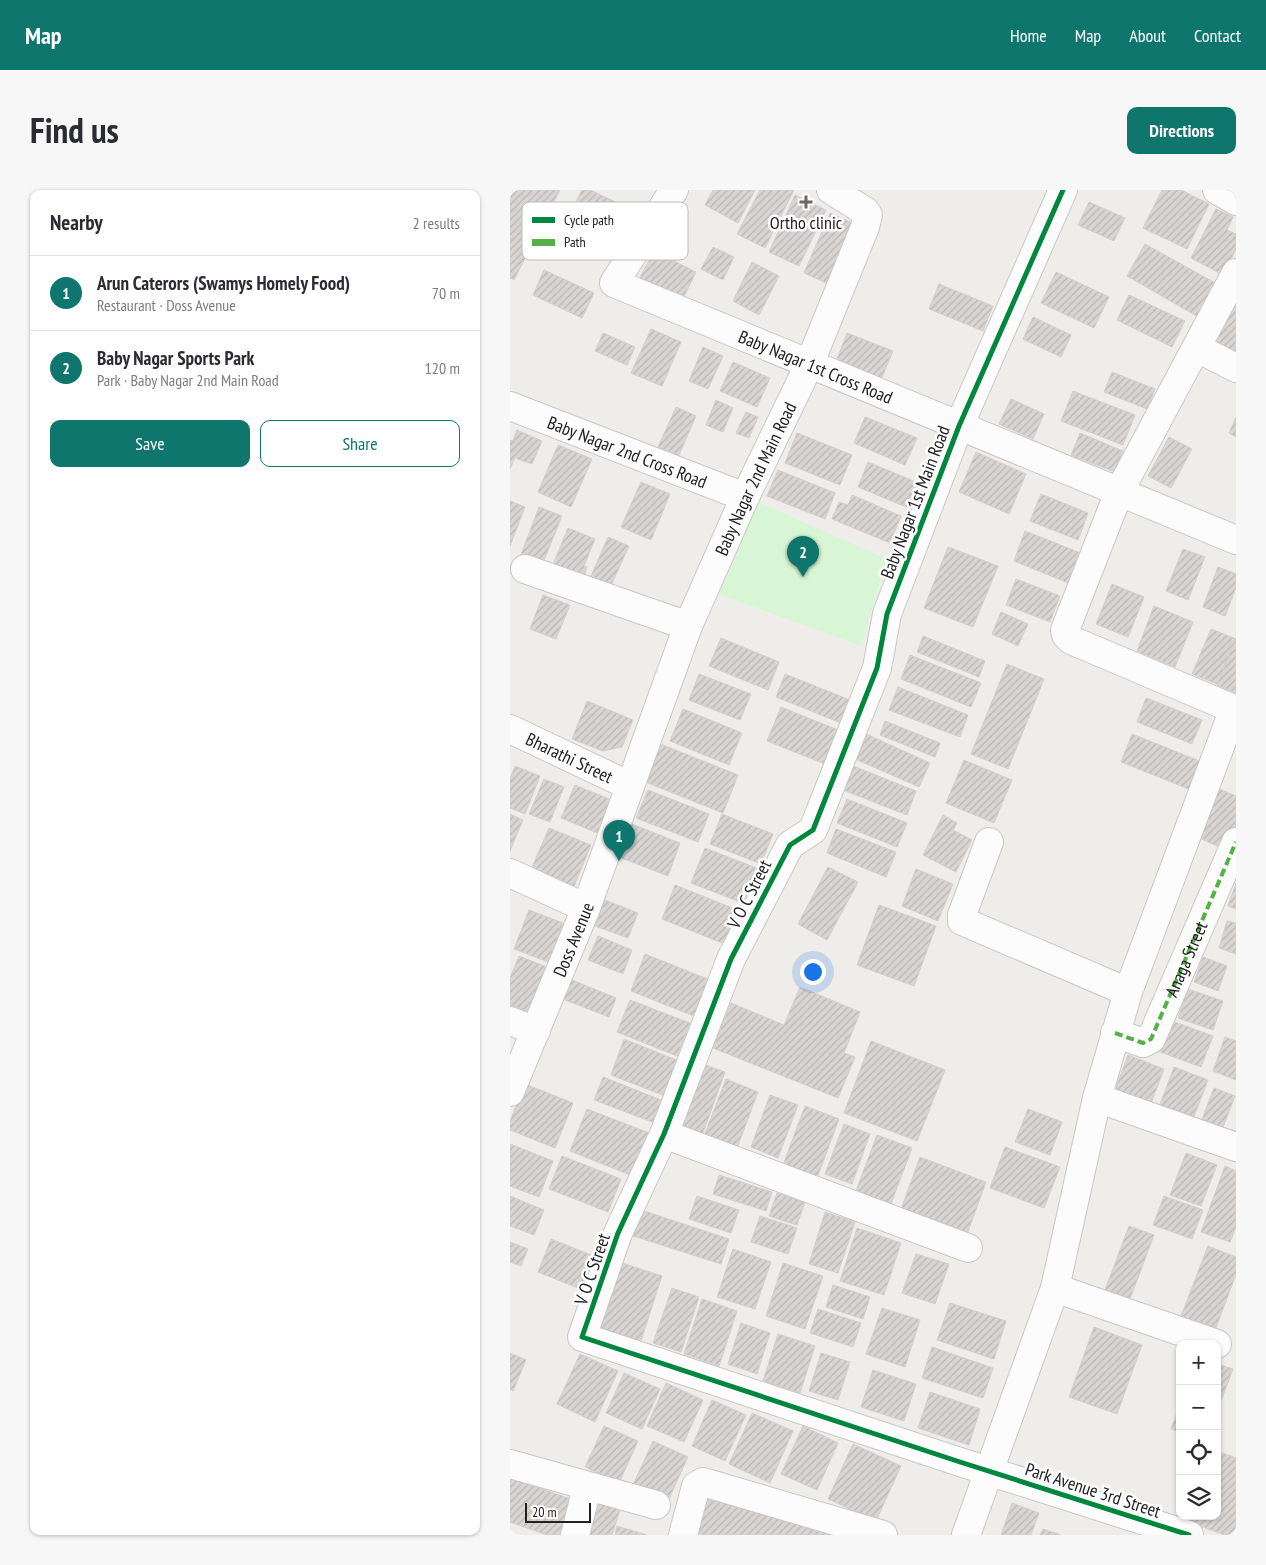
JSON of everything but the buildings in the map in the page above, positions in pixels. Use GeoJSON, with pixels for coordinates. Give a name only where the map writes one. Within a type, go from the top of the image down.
{"type":"FeatureCollection","features":[{"type":"Feature","properties":{"kind":"street","name":"Baby Nagar 1st Cross Road"},"geometry":{"type":"LineString","coordinates":[[666,202],[674,190]]}},
{"type":"Feature","properties":{"kind":"street","name":"Baby Nagar 2nd Main Road"},"geometry":{"type":"LineString","coordinates":[[630,786],[688,626],[745,497],[809,365],[868,215],[860,207],[831,190]]}},
{"type":"Feature","properties":{"kind":"street","name":"Baby Nagar 1st Main Road"},"geometry":{"type":"LineString","coordinates":[[814,830],[877,668],[887,614],[959,426],[1063,190]]}},
{"type":"Feature","properties":{"kind":"street"},"geometry":{"type":"LineString","coordinates":[[1217,190],[1236,201]]}},
{"type":"Feature","properties":{"kind":"street","name":"Baby Nagar 1st Cross Road"},"geometry":{"type":"LineString","coordinates":[[629,260],[614,283],[1236,540]]}},
{"type":"Feature","properties":{"kind":"street"},"geometry":{"type":"LineString","coordinates":[[966,1535],[1055,1288],[1097,1098],[1128,992],[1235,710],[1071,640],[1066,635],[1066,624],[1119,492],[1236,273]]}},
{"type":"Feature","properties":{"kind":"street"},"geometry":{"type":"LineString","coordinates":[[1197,348],[1236,368]]}},
{"type":"Feature","properties":{"kind":"street","name":"Baby Nagar 2nd Cross Road"},"geometry":{"type":"LineString","coordinates":[[510,406],[745,497]]}},
{"type":"Feature","properties":{"kind":"street"},"geometry":{"type":"LineString","coordinates":[[525,569],[688,626]]}},
{"type":"Feature","properties":{"kind":"street","name":"Bharathi Street"},"geometry":{"type":"LineString","coordinates":[[510,729],[630,786]]}},
{"type":"Feature","properties":{"kind":"street","name":"Doss Avenue"},"geometry":{"type":"LineString","coordinates":[[510,1092],[586,908],[630,786]]}},
{"type":"Feature","properties":{"kind":"street","name":"V O C Street"},"geometry":{"type":"LineString","coordinates":[[814,830],[790,845],[731,959],[664,1134],[618,1233],[582,1337],[988,1471]]}},
{"type":"Feature","properties":{"kind":"street"},"geometry":{"type":"LineString","coordinates":[[989,842],[962,915],[962,921],[1128,992]]}},
{"type":"Feature","properties":{"kind":"street","name":"Anaga Street"},"geometry":{"type":"LineString","coordinates":[[1115,1033],[1144,1043],[1151,1039],[1236,842]]}},
{"type":"Feature","properties":{"kind":"street"},"geometry":{"type":"LineString","coordinates":[[510,873],[586,908]]}},
{"type":"Feature","properties":{"kind":"street"},"geometry":{"type":"LineString","coordinates":[[510,1021],[536,1031]]}},
{"type":"Feature","properties":{"kind":"street"},"geometry":{"type":"LineString","coordinates":[[1097,1098],[1236,1148]]}},
{"type":"Feature","properties":{"kind":"street"},"geometry":{"type":"LineString","coordinates":[[664,1134],[968,1248]]}},
{"type":"Feature","properties":{"kind":"street"},"geometry":{"type":"LineString","coordinates":[[1055,1288],[1205,1340]]}},
{"type":"Feature","properties":{"kind":"street"},"geometry":{"type":"LineString","coordinates":[[1221,1345],[1236,1350]]}},
{"type":"Feature","properties":{"kind":"street"},"geometry":{"type":"LineString","coordinates":[[510,1464],[587,1488],[656,1505]]}},
{"type":"Feature","properties":{"kind":"street","name":"Park Avenue 3rd Street"},"geometry":{"type":"LineString","coordinates":[[988,1471],[1189,1535]]}},
{"type":"Feature","properties":{"kind":"street"},"geometry":{"type":"LineString","coordinates":[[683,1535],[696,1486],[703,1482],[883,1535]]}},
{"type":"Feature","properties":{"kind":"street"},"geometry":{"type":"LineString","coordinates":[[575,1535],[587,1488]]}},
{"type":"Feature","properties":{"kind":"green space"},"geometry":{"type":"Polygon","coordinates":[[[758,502],[887,559],[861,646],[718,594],[758,502]]]}},
{"type":"Feature","properties":{"kind":"marked path"},"geometry":{"type":"LineString","coordinates":[[1115,1033],[1143,1043],[1151,1039],[1236,842]]}},
{"type":"Feature","properties":{"kind":"cycle path"},"geometry":{"type":"LineString","coordinates":[[1063,190],[959,426],[887,614],[877,668],[813,830],[790,845],[731,959],[664,1134],[618,1233],[582,1337],[960,1462],[1189,1535]]}},
{"type":"Feature","properties":{"kind":"place","name":"Ortho clinic"},"geometry":{"type":"Point","coordinates":[806,202]}},
{"type":"Feature","properties":{"kind":"place","name":"Baby Nagar Sports Park"},"geometry":{"type":"Point","coordinates":[803,577]}},
{"type":"Feature","properties":{"kind":"place","name":"Arun Caterors (Swamys Homely Food)"},"geometry":{"type":"Point","coordinates":[619,861]}}]}
